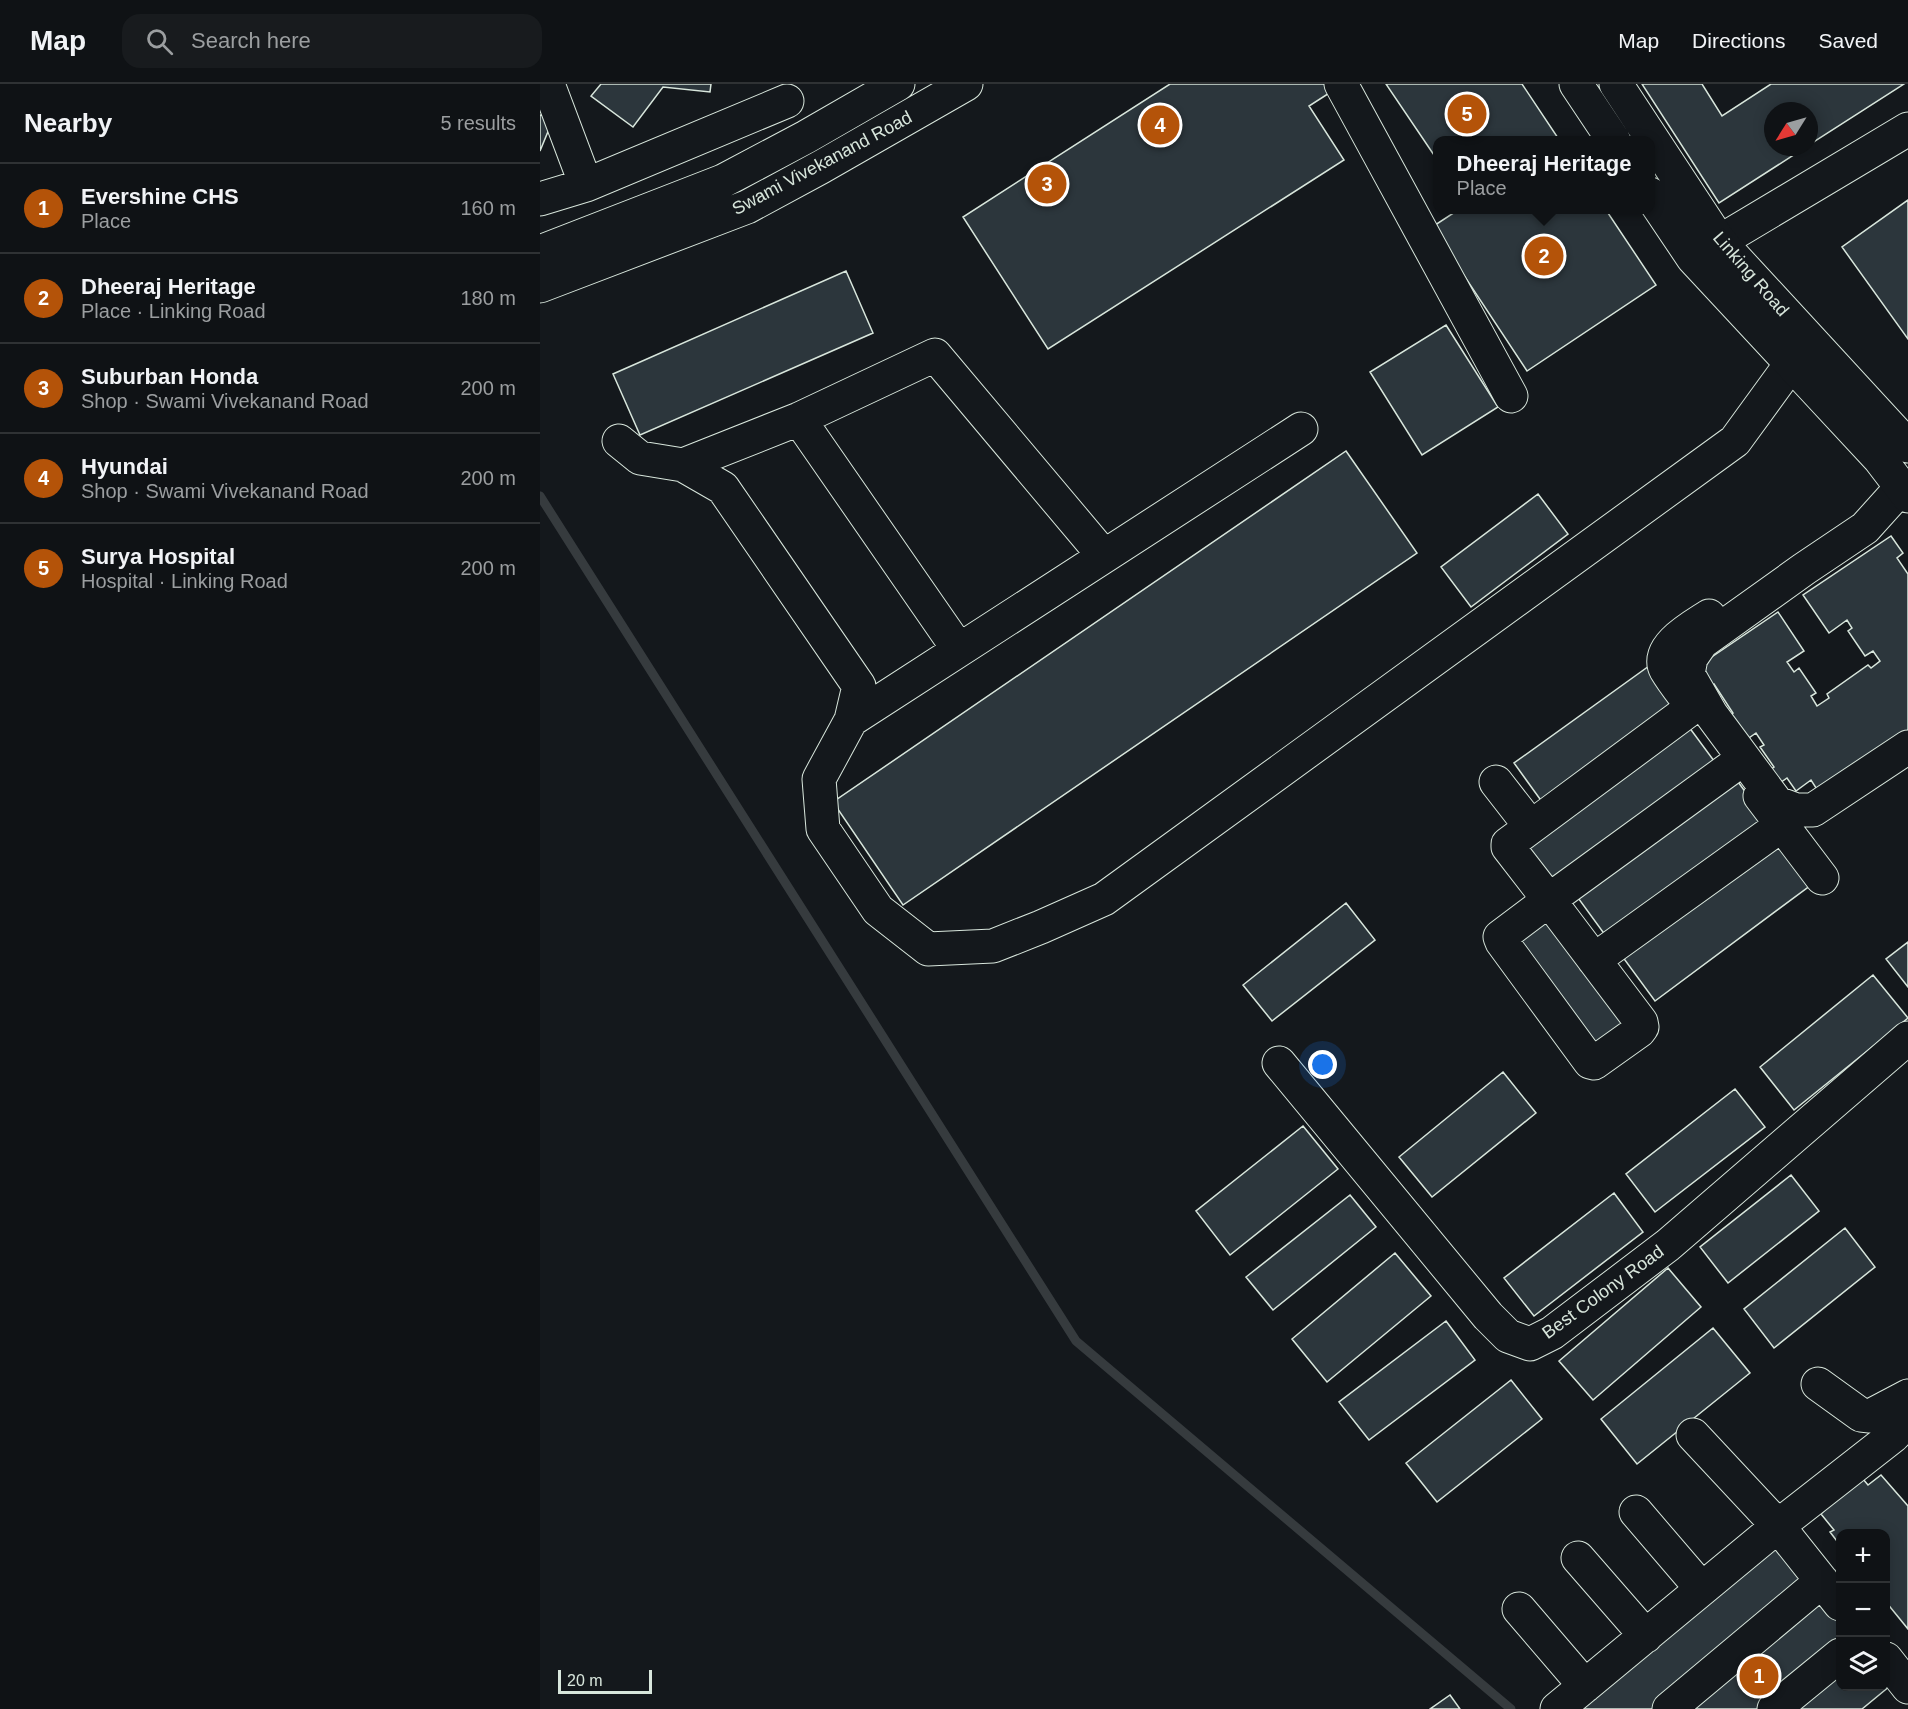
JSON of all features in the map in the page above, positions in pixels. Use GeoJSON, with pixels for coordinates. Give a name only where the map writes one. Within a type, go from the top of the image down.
{"type":"FeatureCollection","features":[{"type":"Feature","properties":{"kind":"street"},"geometry":{"type":"LineString","coordinates":[[548,84],[586,185]]}},
{"type":"Feature","properties":{"kind":"street","name":"Swami Vivekanand Road"},"geometry":{"type":"LineString","coordinates":[[540,252],[723,181],[898,84]]}},
{"type":"Feature","properties":{"kind":"street","name":"Swami Vivekanand Road"},"geometry":{"type":"LineString","coordinates":[[540,286],[747,207],[966,84]]}},
{"type":"Feature","properties":{"kind":"street"},"geometry":{"type":"LineString","coordinates":[[1341,84],[1511,396]]}},
{"type":"Feature","properties":{"kind":"street"},"geometry":{"type":"LineString","coordinates":[[1576,84],[1611,136]]}},
{"type":"Feature","properties":{"kind":"street","name":"Linking Road"},"geometry":{"type":"LineString","coordinates":[[1616,84],[1644,136]]}},
{"type":"Feature","properties":{"kind":"street"},"geometry":{"type":"LineString","coordinates":[[540,200],[586,185],[782,92],[821,167]]}},
{"type":"Feature","properties":{"kind":"street"},"geometry":{"type":"LineString","coordinates":[[1706,250],[1908,129]]}},
{"type":"Feature","properties":{"kind":"street","name":"Linking Road"},"geometry":{"type":"LineString","coordinates":[[1655,156],[1706,250],[1791,364],[1900,446]]}},
{"type":"Feature","properties":{"kind":"street","name":"Linking Road"},"geometry":{"type":"LineString","coordinates":[[1655,199],[1706,250],[1807,336],[1900,446],[1906,489]]}},
{"type":"Feature","properties":{"kind":"street"},"geometry":{"type":"LineString","coordinates":[[619,441],[640,458],[683,465],[723,488],[859,686],[851,720],[819,779],[823,829],[878,910],[928,949],[993,946],[1104,899],[1735,441],[1791,364],[1807,336]]}},
{"type":"Feature","properties":{"kind":"street"},"geometry":{"type":"LineString","coordinates":[[683,465],[799,419],[935,355],[1104,556]]}},
{"type":"Feature","properties":{"kind":"street"},"geometry":{"type":"LineString","coordinates":[[799,419],[959,650]]}},
{"type":"Feature","properties":{"kind":"street"},"geometry":{"type":"LineString","coordinates":[[851,720],[1301,429]]}},
{"type":"Feature","properties":{"kind":"street"},"geometry":{"type":"LineString","coordinates":[[1822,878],[1665,669],[1663,661],[1672,644],[1855,513],[1906,489]]}},
{"type":"Feature","properties":{"kind":"street"},"geometry":{"type":"LineString","coordinates":[[1906,489],[1865,528],[1702,642],[1691,658],[1688,674],[1711,714],[1776,803],[1796,810],[1814,810],[1908,747]]}},
{"type":"Feature","properties":{"kind":"street"},"geometry":{"type":"LineString","coordinates":[[1693,707],[1510,842],[1509,847],[1549,900],[1594,960],[1641,1022],[1642,1027],[1593,1063],[1590,1062],[1500,937],[1549,900],[1736,764]]}},
{"type":"Feature","properties":{"kind":"street"},"geometry":{"type":"LineString","coordinates":[[1496,782],[1531,827]]}},
{"type":"Feature","properties":{"kind":"street"},"geometry":{"type":"LineString","coordinates":[[1594,960],[1782,825]]}},
{"type":"Feature","properties":{"kind":"street","name":"Best Colony Road"},"geometry":{"type":"LineString","coordinates":[[1279,1063],[1488,1316],[1508,1336],[1530,1344],[1552,1333],[1668,1245],[1908,1038]]}},
{"type":"Feature","properties":{"kind":"street"},"geometry":{"type":"LineString","coordinates":[[1818,1384],[1862,1415],[1870,1416],[1908,1396]]}},
{"type":"Feature","properties":{"kind":"street"},"geometry":{"type":"LineString","coordinates":[[1557,1709],[1778,1526],[1893,1436],[1908,1421]]}},
{"type":"Feature","properties":{"kind":"street"},"geometry":{"type":"LineString","coordinates":[[1669,1709],[1831,1592],[1778,1526],[1693,1435]]}},
{"type":"Feature","properties":{"kind":"street"},"geometry":{"type":"LineString","coordinates":[[1636,1512],[1702,1588]]}},
{"type":"Feature","properties":{"kind":"street"},"geometry":{"type":"LineString","coordinates":[[1578,1558],[1646,1636]]}},
{"type":"Feature","properties":{"kind":"street"},"geometry":{"type":"LineString","coordinates":[[1520,1609],[1585,1686]]}},
{"type":"Feature","properties":{"kind":"street"},"geometry":{"type":"LineString","coordinates":[[1774,1709],[1836,1658]]}},
{"type":"Feature","properties":{"kind":"street"},"geometry":{"type":"LineString","coordinates":[[1890,1664],[1908,1687]]}},
{"type":"Feature","properties":{"kind":"street"},"geometry":{"type":"LineString","coordinates":[[1890,1709],[1908,1695]]}},
{"type":"Feature","properties":{"kind":"building"},"geometry":{"type":"Polygon","coordinates":[[[601,84],[711,84],[710,92],[663,87],[633,127],[591,96],[601,84]]]}},
{"type":"Feature","properties":{"kind":"building"},"geometry":{"type":"Polygon","coordinates":[[[1170,84],[1329,84],[1334,90],[1309,106],[1344,160],[1048,349],[963,217],[1170,84]]]}},
{"type":"Feature","properties":{"kind":"building"},"geometry":{"type":"Polygon","coordinates":[[[1386,84],[1522,84],[1557,136],[1433,136],[1433,154],[1386,84]]]}},
{"type":"Feature","properties":{"kind":"building"},"geometry":{"type":"Polygon","coordinates":[[[1642,84],[1702,84],[1722,116],[1771,84],[1904,84],[1818,139],[1818,102],[1764,102],[1764,156],[1792,156],[1719,203],[1642,84]]]}},
{"type":"Feature","properties":{"kind":"building"},"geometry":{"type":"Polygon","coordinates":[[[540,115],[554,117],[540,151],[540,115]]]}},
{"type":"Feature","properties":{"kind":"building"},"geometry":{"type":"Polygon","coordinates":[[[1908,200],[1908,339],[1842,247],[1908,200]]]}},
{"type":"Feature","properties":{"kind":"building"},"geometry":{"type":"Polygon","coordinates":[[[1452,214],[1609,214],[1656,285],[1527,371],[1432,227],[1452,214]]]}},
{"type":"Feature","properties":{"kind":"building"},"geometry":{"type":"Polygon","coordinates":[[[846,271],[873,333],[640,435],[613,374],[846,271]]]}},
{"type":"Feature","properties":{"kind":"building"},"geometry":{"type":"Polygon","coordinates":[[[1446,325],[1498,407],[1422,455],[1370,372],[1446,325]]]}},
{"type":"Feature","properties":{"kind":"building"},"geometry":{"type":"Polygon","coordinates":[[[1346,451],[1417,553],[903,905],[833,802],[1346,451]]]}},
{"type":"Feature","properties":{"kind":"building"},"geometry":{"type":"Polygon","coordinates":[[[1538,494],[1568,534],[1471,607],[1441,567],[1538,494]]]}},
{"type":"Feature","properties":{"kind":"building"},"geometry":{"type":"Polygon","coordinates":[[[1891,536],[1903,553],[1897,558],[1908,574],[1908,730],[1818,791],[1811,780],[1796,791],[1787,778],[1777,785],[1767,772],[1774,767],[1760,747],[1764,745],[1756,733],[1746,740],[1729,716],[1733,713],[1714,684],[1710,686],[1697,667],[1778,612],[1804,651],[1787,662],[1794,672],[1799,668],[1816,693],[1811,696],[1817,706],[1829,698],[1827,694],[1868,665],[1871,668],[1880,661],[1873,651],[1865,656],[1848,631],[1852,628],[1847,620],[1829,633],[1803,595],[1891,536]]]}},
{"type":"Feature","properties":{"kind":"building"},"geometry":{"type":"Polygon","coordinates":[[[1656,661],[1687,704],[1545,806],[1514,763],[1656,661]]]}},
{"type":"Feature","properties":{"kind":"building"},"geometry":{"type":"Polygon","coordinates":[[[1686,723],[1720,769],[1552,891],[1518,844],[1686,723]]]}},
{"type":"Feature","properties":{"kind":"building"},"geometry":{"type":"Polygon","coordinates":[[[1733,775],[1768,823],[1608,939],[1573,891],[1733,775]]]}},
{"type":"Feature","properties":{"kind":"building"},"geometry":{"type":"Polygon","coordinates":[[[1775,836],[1811,885],[1655,1001],[1619,952],[1775,836]]]}},
{"type":"Feature","properties":{"kind":"building"},"geometry":{"type":"Polygon","coordinates":[[[1346,903],[1375,940],[1272,1021],[1243,985],[1346,903]]]}},
{"type":"Feature","properties":{"kind":"building"},"geometry":{"type":"Polygon","coordinates":[[[1551,912],[1630,1022],[1587,1053],[1508,943],[1551,912]]]}},
{"type":"Feature","properties":{"kind":"building"},"geometry":{"type":"Polygon","coordinates":[[[1908,942],[1908,987],[1886,959],[1908,942]]]}},
{"type":"Feature","properties":{"kind":"building"},"geometry":{"type":"Polygon","coordinates":[[[1873,975],[1908,1018],[1794,1110],[1760,1067],[1873,975]]]}},
{"type":"Feature","properties":{"kind":"building"},"geometry":{"type":"Polygon","coordinates":[[[1503,1072],[1536,1113],[1432,1197],[1399,1157],[1503,1072]]]}},
{"type":"Feature","properties":{"kind":"building"},"geometry":{"type":"Polygon","coordinates":[[[1735,1089],[1765,1127],[1655,1212],[1626,1174],[1735,1089]]]}},
{"type":"Feature","properties":{"kind":"building"},"geometry":{"type":"Polygon","coordinates":[[[1303,1126],[1338,1169],[1230,1255],[1196,1211],[1303,1126]]]}},
{"type":"Feature","properties":{"kind":"building"},"geometry":{"type":"Polygon","coordinates":[[[1791,1175],[1819,1211],[1728,1283],[1700,1247],[1791,1175]]]}},
{"type":"Feature","properties":{"kind":"building"},"geometry":{"type":"Polygon","coordinates":[[[1614,1193],[1643,1232],[1534,1316],[1504,1278],[1614,1193]]]}},
{"type":"Feature","properties":{"kind":"building"},"geometry":{"type":"Polygon","coordinates":[[[1350,1195],[1376,1227],[1273,1310],[1246,1277],[1350,1195]]]}},
{"type":"Feature","properties":{"kind":"building"},"geometry":{"type":"Polygon","coordinates":[[[1845,1228],[1875,1267],[1774,1348],[1744,1309],[1845,1228]]]}},
{"type":"Feature","properties":{"kind":"building"},"geometry":{"type":"Polygon","coordinates":[[[1395,1253],[1431,1296],[1327,1382],[1292,1339],[1395,1253]]]}},
{"type":"Feature","properties":{"kind":"building"},"geometry":{"type":"Polygon","coordinates":[[[1668,1268],[1701,1307],[1593,1400],[1559,1361],[1668,1268]]]}},
{"type":"Feature","properties":{"kind":"building"},"geometry":{"type":"Polygon","coordinates":[[[1446,1321],[1475,1360],[1369,1440],[1339,1402],[1446,1321]]]}},
{"type":"Feature","properties":{"kind":"building"},"geometry":{"type":"Polygon","coordinates":[[[1713,1328],[1750,1373],[1637,1464],[1601,1419],[1713,1328]]]}},
{"type":"Feature","properties":{"kind":"building"},"geometry":{"type":"Polygon","coordinates":[[[1511,1380],[1542,1419],[1437,1502],[1406,1463],[1511,1380]]]}},
{"type":"Feature","properties":{"kind":"building"},"geometry":{"type":"Polygon","coordinates":[[[1858,1473],[1868,1485],[1881,1475],[1908,1506],[1908,1629],[1890,1607],[1890,1529],[1836,1529],[1836,1540],[1830,1532],[1834,1530],[1821,1514],[1858,1473]]]}},
{"type":"Feature","properties":{"kind":"building"},"geometry":{"type":"Polygon","coordinates":[[[1779,1541],[1812,1580],[1657,1709],[1577,1709],[1779,1541]]]}},
{"type":"Feature","properties":{"kind":"building"},"geometry":{"type":"Polygon","coordinates":[[[1817,1593],[1836,1618],[1836,1646],[1760,1709],[1678,1709],[1817,1593]]]}},
{"type":"Feature","properties":{"kind":"building"},"geometry":{"type":"Polygon","coordinates":[[[1836,1664],[1836,1691],[1884,1691],[1862,1709],[1782,1709],[1836,1664]]]}},
{"type":"Feature","properties":{"kind":"building"},"geometry":{"type":"Polygon","coordinates":[[[1450,1695],[1460,1709],[1430,1709],[1450,1695]]]}},
{"type":"Feature","properties":{"kind":"waterway"},"geometry":{"type":"LineString","coordinates":[[540,496],[1076,1341],[1511,1709]]}},
{"type":"Feature","properties":{"kind":"place","name":"Surya Hospital"},"geometry":{"type":"Point","coordinates":[1467,114]}},
{"type":"Feature","properties":{"kind":"place","name":"Hyundai"},"geometry":{"type":"Point","coordinates":[1160,125]}},
{"type":"Feature","properties":{"kind":"place","name":"Suburban Honda"},"geometry":{"type":"Point","coordinates":[1047,184]}},
{"type":"Feature","properties":{"kind":"place","name":"Dheeraj Heritage"},"geometry":{"type":"Point","coordinates":[1544,256]}},
{"type":"Feature","properties":{"kind":"place","name":"Evershine CHS"},"geometry":{"type":"Point","coordinates":[1759,1676]}}]}
